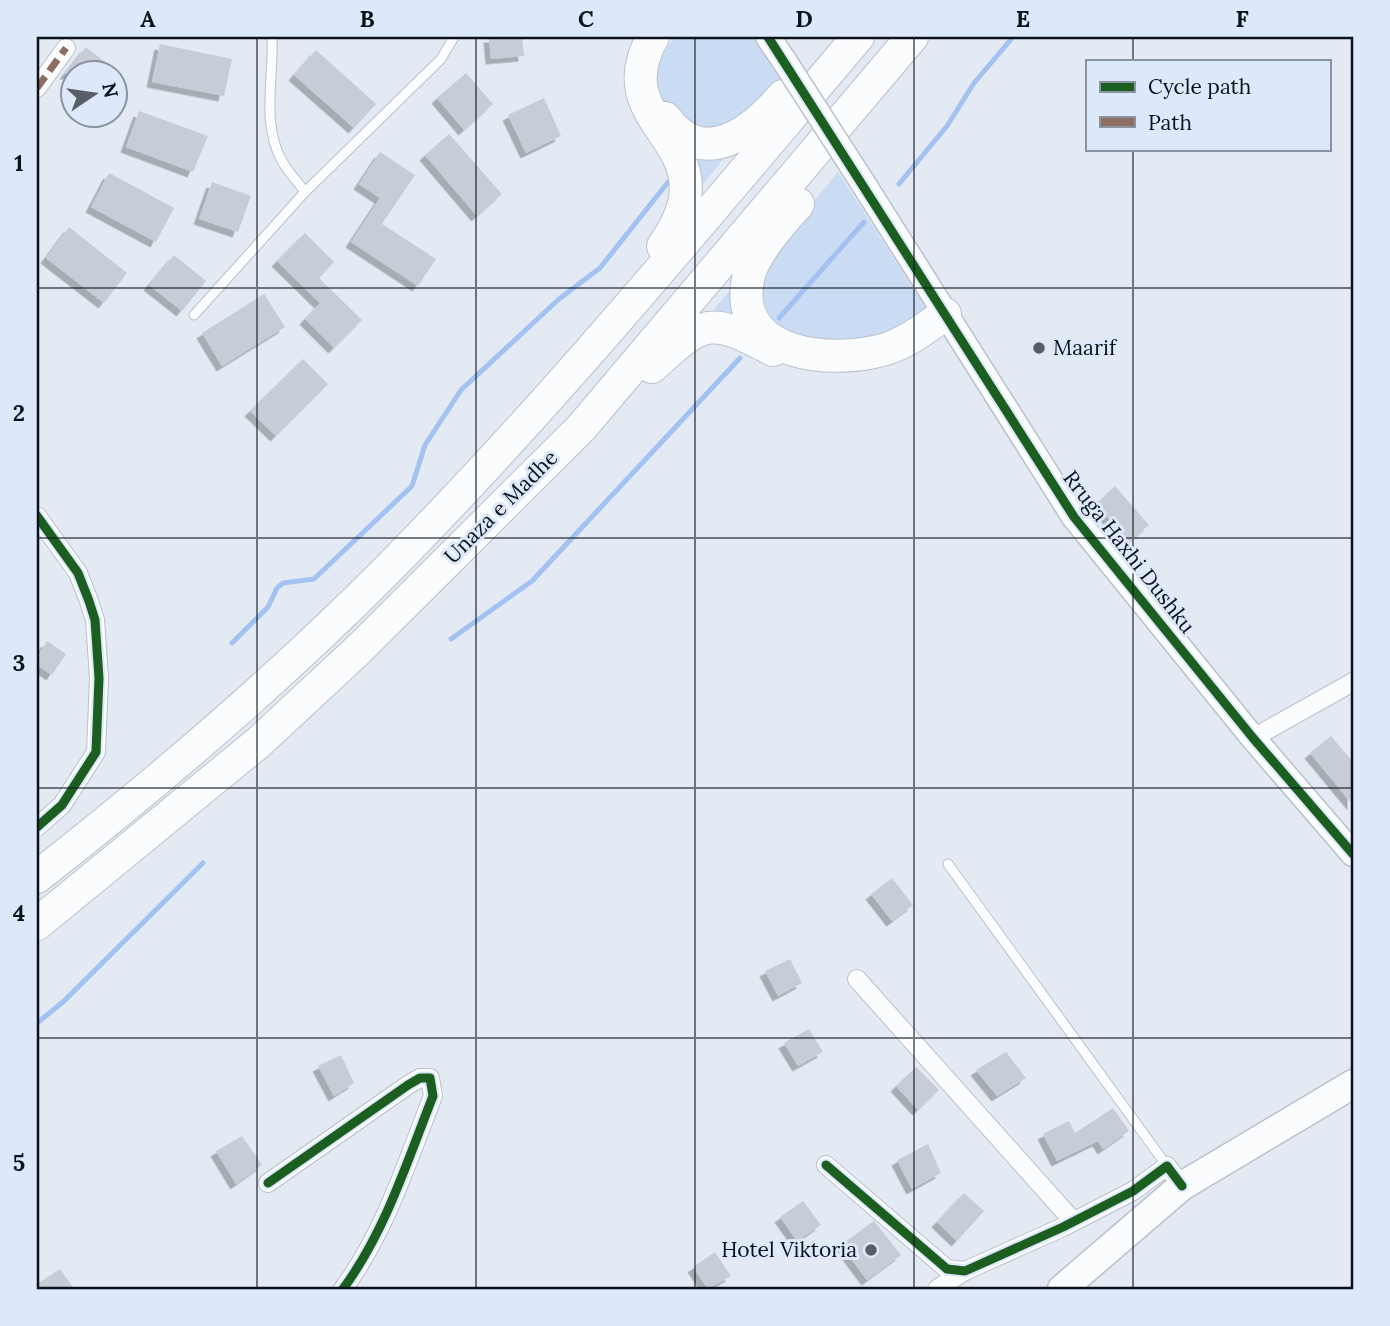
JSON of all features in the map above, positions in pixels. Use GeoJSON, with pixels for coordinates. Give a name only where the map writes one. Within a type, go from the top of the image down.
{"type":"FeatureCollection","features":[{"type":"Feature","properties":{"kind":"highway"},"geometry":{"type":"LineString","coordinates":[[548,401],[602,321],[672,233],[685,201],[684,163],[654,121],[642,91],[642,62],[653,37]]}},
{"type":"Feature","properties":{"kind":"highway"},"geometry":{"type":"LineString","coordinates":[[666,37],[658,48],[653,67],[651,83],[656,101],[673,129],[685,138],[695,143],[715,143],[746,131],[763,119],[834,37]]}},
{"type":"Feature","properties":{"kind":"highway","name":"Unaza e Madhe"},"geometry":{"type":"LineString","coordinates":[[37,877],[263,687],[387,570],[548,401],[858,37]]}},
{"type":"Feature","properties":{"kind":"highway","name":"Unaza e Madhe"},"geometry":{"type":"LineString","coordinates":[[37,924],[258,743],[358,650],[581,428],[912,37]]}},
{"type":"Feature","properties":{"kind":"highway"},"geometry":{"type":"LineString","coordinates":[[933,37],[863,127],[774,232],[748,276],[746,293],[749,310],[756,325],[770,339],[806,355],[846,356],[886,349],[950,321]]}},
{"type":"Feature","properties":{"kind":"highway"},"geometry":{"type":"LineString","coordinates":[[581,428],[694,331],[707,325],[736,331],[786,356],[813,364],[877,360],[904,352],[950,321]]}},
{"type":"Feature","properties":{"kind":"main road"},"geometry":{"type":"LineString","coordinates":[[1062,1289],[1175,1176],[1353,1084]]}},
{"type":"Feature","properties":{"kind":"street","name":"Rruga Haxhi Dushku"},"geometry":{"type":"LineString","coordinates":[[768,37],[1074,517],[1254,738],[1353,854]]}},
{"type":"Feature","properties":{"kind":"street"},"geometry":{"type":"LineString","coordinates":[[37,88],[66,48]]}},
{"type":"Feature","properties":{"kind":"street"},"geometry":{"type":"LineString","coordinates":[[37,516],[78,573],[89,601],[95,620],[99,678],[96,752],[62,805],[37,827]]}},
{"type":"Feature","properties":{"kind":"street"},"geometry":{"type":"LineString","coordinates":[[1254,738],[1353,682]]}},
{"type":"Feature","properties":{"kind":"street"},"geometry":{"type":"LineString","coordinates":[[857,979],[1073,1221]]}},
{"type":"Feature","properties":{"kind":"street"},"geometry":{"type":"LineString","coordinates":[[268,1183],[408,1084],[420,1078],[430,1078],[433,1096],[390,1203],[372,1243],[343,1289]]}},
{"type":"Feature","properties":{"kind":"street"},"geometry":{"type":"LineString","coordinates":[[826,1165],[947,1269],[965,1271]]}},
{"type":"Feature","properties":{"kind":"street"},"geometry":{"type":"LineString","coordinates":[[937,1289],[965,1271],[1133,1191],[1175,1176]]}},
{"type":"Feature","properties":{"kind":"lane"},"geometry":{"type":"LineString","coordinates":[[272,37],[274,67],[270,120],[274,139],[282,161],[305,192]]}},
{"type":"Feature","properties":{"kind":"lane"},"geometry":{"type":"LineString","coordinates":[[194,315],[305,192],[441,59],[454,37]]}},
{"type":"Feature","properties":{"kind":"lane"},"geometry":{"type":"LineString","coordinates":[[948,864],[1175,1176]]}},
{"type":"Feature","properties":{"kind":"shaded area"},"geometry":{"type":"Polygon","coordinates":[[[675,37],[753,37],[783,84],[754,116],[708,137],[671,112],[658,91],[658,71],[664,52],[675,37]]]}},
{"type":"Feature","properties":{"kind":"shaded area"},"geometry":{"type":"Polygon","coordinates":[[[690,150],[729,152],[698,190],[690,150]]]}},
{"type":"Feature","properties":{"kind":"shaded area"},"geometry":{"type":"Polygon","coordinates":[[[838,172],[927,310],[905,334],[805,348],[756,307],[766,260],[838,172]]]}},
{"type":"Feature","properties":{"kind":"shaded area"},"geometry":{"type":"Polygon","coordinates":[[[735,285],[745,317],[715,313],[715,308],[735,285]]]}},
{"type":"Feature","properties":{"kind":"building"},"geometry":{"type":"Polygon","coordinates":[[[489,37],[522,37],[524,56],[491,59],[489,37]]]}},
{"type":"Feature","properties":{"kind":"building"},"geometry":{"type":"Polygon","coordinates":[[[160,44],[232,59],[224,96],[152,82],[160,44]]]}},
{"type":"Feature","properties":{"kind":"building"},"geometry":{"type":"Polygon","coordinates":[[[86,47],[102,60],[76,60],[86,47]]]}},
{"type":"Feature","properties":{"kind":"building"},"geometry":{"type":"Polygon","coordinates":[[[316,50],[376,104],[354,128],[294,75],[316,50]]]}},
{"type":"Feature","properties":{"kind":"building"},"geometry":{"type":"Polygon","coordinates":[[[466,73],[493,104],[464,130],[437,98],[466,73]]]}},
{"type":"Feature","properties":{"kind":"building"},"geometry":{"type":"Polygon","coordinates":[[[544,98],[561,136],[526,153],[508,115],[544,98]]]}},
{"type":"Feature","properties":{"kind":"building"},"geometry":{"type":"Polygon","coordinates":[[[139,111],[208,136],[193,172],[126,147],[139,111]]]}},
{"type":"Feature","properties":{"kind":"building"},"geometry":{"type":"Polygon","coordinates":[[[449,134],[502,194],[477,216],[425,155],[449,134]]]}},
{"type":"Feature","properties":{"kind":"building"},"geometry":{"type":"Polygon","coordinates":[[[380,152],[415,175],[382,224],[436,259],[418,286],[351,242],[380,198],[359,184],[380,152]]]}},
{"type":"Feature","properties":{"kind":"building"},"geometry":{"type":"Polygon","coordinates":[[[109,173],[174,208],[156,242],[91,207],[109,173]]]}},
{"type":"Feature","properties":{"kind":"building"},"geometry":{"type":"Polygon","coordinates":[[[212,182],[251,196],[238,232],[199,219],[212,182]]]}},
{"type":"Feature","properties":{"kind":"building"},"geometry":{"type":"Polygon","coordinates":[[[69,227],[127,273],[104,303],[46,258],[69,227]]]}},
{"type":"Feature","properties":{"kind":"building"},"geometry":{"type":"Polygon","coordinates":[[[305,233],[334,262],[319,278],[362,320],[334,348],[305,319],[320,303],[277,261],[305,233]]]}},
{"type":"Feature","properties":{"kind":"building"},"geometry":{"type":"Polygon","coordinates":[[[174,255],[206,281],[182,311],[149,285],[174,255]]]}},
{"type":"Feature","properties":{"kind":"building"},"geometry":{"type":"Polygon","coordinates":[[[264,294],[285,327],[222,366],[202,333],[264,294]]]}},
{"type":"Feature","properties":{"kind":"building"},"geometry":{"type":"Polygon","coordinates":[[[303,359],[328,384],[276,436],[250,411],[303,359]]]}},
{"type":"Feature","properties":{"kind":"building"},"geometry":{"type":"Polygon","coordinates":[[[1115,486],[1149,525],[1129,542],[1096,504],[1115,486]]]}},
{"type":"Feature","properties":{"kind":"building"},"geometry":{"type":"Polygon","coordinates":[[[47,641],[66,654],[52,675],[37,665],[37,657],[47,641]]]}},
{"type":"Feature","properties":{"kind":"building"},"geometry":{"type":"Polygon","coordinates":[[[1331,736],[1353,762],[1353,805],[1310,753],[1331,736]]]}},
{"type":"Feature","properties":{"kind":"building"},"geometry":{"type":"Polygon","coordinates":[[[892,878],[913,905],[892,921],[871,894],[892,878]]]}},
{"type":"Feature","properties":{"kind":"building"},"geometry":{"type":"Polygon","coordinates":[[[790,959],[802,983],[778,996],[765,971],[790,959]]]}},
{"type":"Feature","properties":{"kind":"building"},"geometry":{"type":"Polygon","coordinates":[[[809,1029],[823,1052],[798,1066],[784,1043],[809,1029]]]}},
{"type":"Feature","properties":{"kind":"building"},"geometry":{"type":"Polygon","coordinates":[[[1006,1052],[1026,1078],[997,1096],[976,1070],[1006,1052]]]}},
{"type":"Feature","properties":{"kind":"building"},"geometry":{"type":"Polygon","coordinates":[[[341,1055],[354,1083],[334,1096],[318,1066],[341,1055]]]}},
{"type":"Feature","properties":{"kind":"building"},"geometry":{"type":"Polygon","coordinates":[[[916,1067],[939,1090],[918,1110],[896,1086],[916,1067]]]}},
{"type":"Feature","properties":{"kind":"building"},"geometry":{"type":"Polygon","coordinates":[[[1113,1108],[1129,1131],[1103,1149],[1098,1141],[1057,1161],[1043,1134],[1069,1121],[1075,1133],[1113,1108]]]}},
{"type":"Feature","properties":{"kind":"building"},"geometry":{"type":"Polygon","coordinates":[[[242,1136],[262,1165],[236,1184],[216,1151],[242,1136]]]}},
{"type":"Feature","properties":{"kind":"building"},"geometry":{"type":"Polygon","coordinates":[[[928,1144],[941,1173],[912,1189],[897,1160],[928,1144]]]}},
{"type":"Feature","properties":{"kind":"building"},"geometry":{"type":"Polygon","coordinates":[[[964,1193],[984,1211],[957,1241],[937,1222],[964,1193]]]}},
{"type":"Feature","properties":{"kind":"building"},"geometry":{"type":"Polygon","coordinates":[[[803,1201],[821,1225],[797,1241],[780,1217],[803,1201]]]}},
{"type":"Feature","properties":{"kind":"building","name":"Hotel Viktoria"},"geometry":{"type":"Polygon","coordinates":[[[874,1221],[901,1255],[867,1280],[841,1245],[874,1221]]]}},
{"type":"Feature","properties":{"kind":"building"},"geometry":{"type":"Polygon","coordinates":[[[715,1252],[731,1276],[708,1289],[693,1267],[715,1252]]]}},
{"type":"Feature","properties":{"kind":"building"},"geometry":{"type":"Polygon","coordinates":[[[60,1269],[74,1289],[37,1289],[37,1284],[60,1269]]]}},
{"type":"Feature","properties":{"kind":"waterway"},"geometry":{"type":"LineString","coordinates":[[899,184],[947,126],[974,83],[1013,37]]}},
{"type":"Feature","properties":{"kind":"waterway"},"geometry":{"type":"LineString","coordinates":[[232,643],[268,607],[277,588],[283,583],[314,579],[412,486],[425,445],[461,390],[559,299],[600,268],[669,181]]}},
{"type":"Feature","properties":{"kind":"waterway"},"geometry":{"type":"LineString","coordinates":[[779,318],[864,222]]}},
{"type":"Feature","properties":{"kind":"waterway"},"geometry":{"type":"LineString","coordinates":[[451,639],[532,581],[740,358]]}},
{"type":"Feature","properties":{"kind":"waterway"},"geometry":{"type":"LineString","coordinates":[[37,1023],[63,1002],[203,863]]}},
{"type":"Feature","properties":{"kind":"marked path"},"geometry":{"type":"LineString","coordinates":[[37,88],[66,48]]}},
{"type":"Feature","properties":{"kind":"cycle path"},"geometry":{"type":"LineString","coordinates":[[768,37],[1074,517],[1253,738],[1353,854]]}},
{"type":"Feature","properties":{"kind":"cycle path"},"geometry":{"type":"LineString","coordinates":[[37,516],[78,573],[89,601],[95,620],[99,678],[96,752],[62,805],[37,827]]}},
{"type":"Feature","properties":{"kind":"cycle path"},"geometry":{"type":"LineString","coordinates":[[268,1183],[408,1085],[420,1078],[430,1078],[433,1096],[394,1196],[371,1244],[343,1289]]}},
{"type":"Feature","properties":{"kind":"cycle path"},"geometry":{"type":"LineString","coordinates":[[826,1165],[947,1269],[965,1271],[1063,1227],[1133,1191],[1167,1166],[1182,1186]]}},
{"type":"Feature","properties":{"kind":"place","name":"Maarif"},"geometry":{"type":"Point","coordinates":[1039,348]}},
{"type":"Feature","properties":{"kind":"place","name":"Hotel Viktoria"},"geometry":{"type":"Point","coordinates":[871,1250]}}]}
